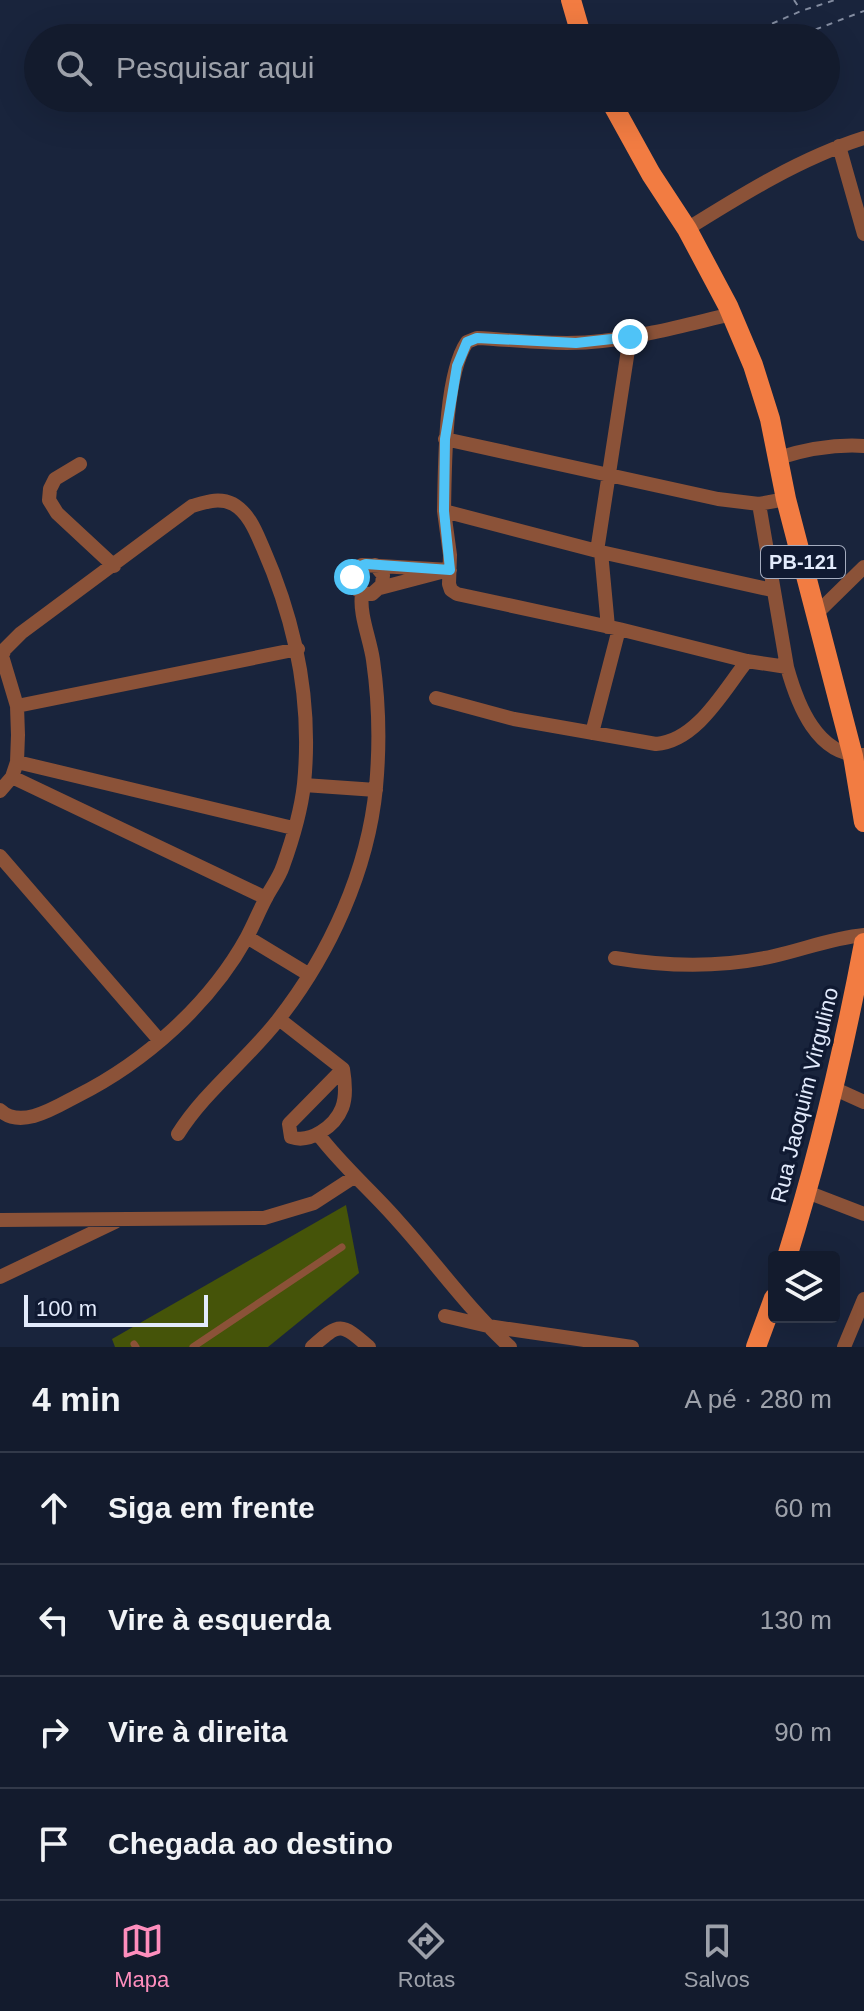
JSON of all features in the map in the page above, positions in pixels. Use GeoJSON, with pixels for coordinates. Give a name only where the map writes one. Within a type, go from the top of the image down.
{"type":"FeatureCollection","features":[{"type":"Feature","properties":{"kind":"main road"},"geometry":{"type":"LineString","coordinates":[[571,0],[578,24]]}},
{"type":"Feature","properties":{"kind":"main road","name":"PB-121"},"geometry":{"type":"LineString","coordinates":[[617,112],[651,174],[690,234],[730,310],[753,365],[770,419],[786,499],[816,614],[859,756],[864,822]]}},
{"type":"Feature","properties":{"kind":"main road","name":"Rua Jaoquim Virgulino"},"geometry":{"type":"LineString","coordinates":[[789,1251],[807,1192],[861,974],[864,943]]}},
{"type":"Feature","properties":{"kind":"main road"},"geometry":{"type":"LineString","coordinates":[[756,1347],[768,1314]]}},
{"type":"Feature","properties":{"kind":"street"},"geometry":{"type":"LineString","coordinates":[[690,234],[750,190],[839,146],[864,138]]}},
{"type":"Feature","properties":{"kind":"street"},"geometry":{"type":"LineString","coordinates":[[839,146],[864,234]]}},
{"type":"Feature","properties":{"kind":"street"},"geometry":{"type":"LineString","coordinates":[[730,310],[630,337],[576,343],[472,339],[462,349],[457,366],[445,439],[444,511],[450,587],[457,594],[747,661],[787,667]]}},
{"type":"Feature","properties":{"kind":"street"},"geometry":{"type":"LineString","coordinates":[[592,733],[614,628],[599,551],[630,337]]}},
{"type":"Feature","properties":{"kind":"street"},"geometry":{"type":"LineString","coordinates":[[445,439],[718,499],[759,504],[786,499]]}},
{"type":"Feature","properties":{"kind":"street"},"geometry":{"type":"LineString","coordinates":[[778,458],[828,446],[864,446]]}},
{"type":"Feature","properties":{"kind":"street"},"geometry":{"type":"LineString","coordinates":[[80,464],[55,479],[49,500],[57,513],[114,566]]}},
{"type":"Feature","properties":{"kind":"street"},"geometry":{"type":"LineString","coordinates":[[0,791],[15,769],[17,706],[3,664],[5,649],[21,633],[192,506],[218,500],[230,503],[246,515],[278,583],[298,649],[304,697],[304,785],[282,869],[229,965],[160,1041],[120,1072],[45,1112],[16,1119],[0,1110]]}},
{"type":"Feature","properties":{"kind":"street"},"geometry":{"type":"LineString","coordinates":[[759,504],[772,590],[796,700],[819,737],[859,756]]}},
{"type":"Feature","properties":{"kind":"street"},"geometry":{"type":"LineString","coordinates":[[444,511],[599,551],[772,590]]}},
{"type":"Feature","properties":{"kind":"street"},"geometry":{"type":"LineString","coordinates":[[178,1134],[192,1112],[279,1019],[308,974],[346,903],[368,835],[376,790],[378,696],[362,594],[353,586],[353,573],[362,565],[450,570]]}},
{"type":"Feature","properties":{"kind":"street"},"geometry":{"type":"LineString","coordinates":[[375,565],[383,575],[380,588]]}},
{"type":"Feature","properties":{"kind":"street"},"geometry":{"type":"LineString","coordinates":[[816,614],[864,567]]}},
{"type":"Feature","properties":{"kind":"street"},"geometry":{"type":"LineString","coordinates":[[362,594],[372,594],[380,588],[450,570]]}},
{"type":"Feature","properties":{"kind":"street"},"geometry":{"type":"LineString","coordinates":[[17,706],[298,649]]}},
{"type":"Feature","properties":{"kind":"street"},"geometry":{"type":"LineString","coordinates":[[436,698],[514,719],[656,744],[677,740],[698,722],[747,661]]}},
{"type":"Feature","properties":{"kind":"street"},"geometry":{"type":"LineString","coordinates":[[15,769],[293,828]]}},
{"type":"Feature","properties":{"kind":"street"},"geometry":{"type":"LineString","coordinates":[[15,769],[266,898]]}},
{"type":"Feature","properties":{"kind":"street"},"geometry":{"type":"LineString","coordinates":[[304,785],[376,790]]}},
{"type":"Feature","properties":{"kind":"street"},"geometry":{"type":"LineString","coordinates":[[0,856],[160,1041]]}},
{"type":"Feature","properties":{"kind":"street"},"geometry":{"type":"LineString","coordinates":[[615,958],[659,965],[717,964],[776,955],[816,943],[864,935]]}},
{"type":"Feature","properties":{"kind":"street"},"geometry":{"type":"LineString","coordinates":[[247,937],[308,974]]}},
{"type":"Feature","properties":{"kind":"street"},"geometry":{"type":"LineString","coordinates":[[279,1019],[343,1069],[345,1094],[342,1109],[334,1121],[318,1134],[293,1139],[289,1124],[343,1069]]}},
{"type":"Feature","properties":{"kind":"street"},"geometry":{"type":"LineString","coordinates":[[833,1088],[864,1102]]}},
{"type":"Feature","properties":{"kind":"street"},"geometry":{"type":"LineString","coordinates":[[318,1134],[510,1347]]}},
{"type":"Feature","properties":{"kind":"street"},"geometry":{"type":"LineString","coordinates":[[0,1220],[264,1218],[314,1203],[354,1177]]}},
{"type":"Feature","properties":{"kind":"street"},"geometry":{"type":"LineString","coordinates":[[807,1192],[864,1214]]}},
{"type":"Feature","properties":{"kind":"street"},"geometry":{"type":"LineString","coordinates":[[0,1277],[121,1219]]}},
{"type":"Feature","properties":{"kind":"street"},"geometry":{"type":"LineString","coordinates":[[844,1347],[863,1306]]}},
{"type":"Feature","properties":{"kind":"street"},"geometry":{"type":"LineString","coordinates":[[445,1316],[488,1326],[632,1347]]}},
{"type":"Feature","properties":{"kind":"street"},"geometry":{"type":"LineString","coordinates":[[312,1347],[339,1326],[347,1328],[369,1347]]}},
{"type":"Feature","properties":{"kind":"lane"},"geometry":{"type":"LineString","coordinates":[[193,1347],[342,1247]]}},
{"type":"Feature","properties":{"kind":"path"},"geometry":{"type":"LineString","coordinates":[[794,0],[801,11]]}},
{"type":"Feature","properties":{"kind":"path"},"geometry":{"type":"LineString","coordinates":[[817,0],[820,5]]}},
{"type":"Feature","properties":{"kind":"path"},"geometry":{"type":"LineString","coordinates":[[771,24],[835,0]]}},
{"type":"Feature","properties":{"kind":"path"},"geometry":{"type":"LineString","coordinates":[[830,24],[864,11]]}},
{"type":"Feature","properties":{"kind":"green space"},"geometry":{"type":"Polygon","coordinates":[[[346,1205],[359,1273],[268,1347],[115,1347],[112,1339],[346,1205]]]}},
{"type":"Feature","properties":{"kind":"route"},"geometry":{"type":"LineString","coordinates":[[352,577],[358,567],[366,564],[450,570],[444,511],[445,439],[457,366],[467,342],[477,338],[576,343],[630,337]]}}]}
